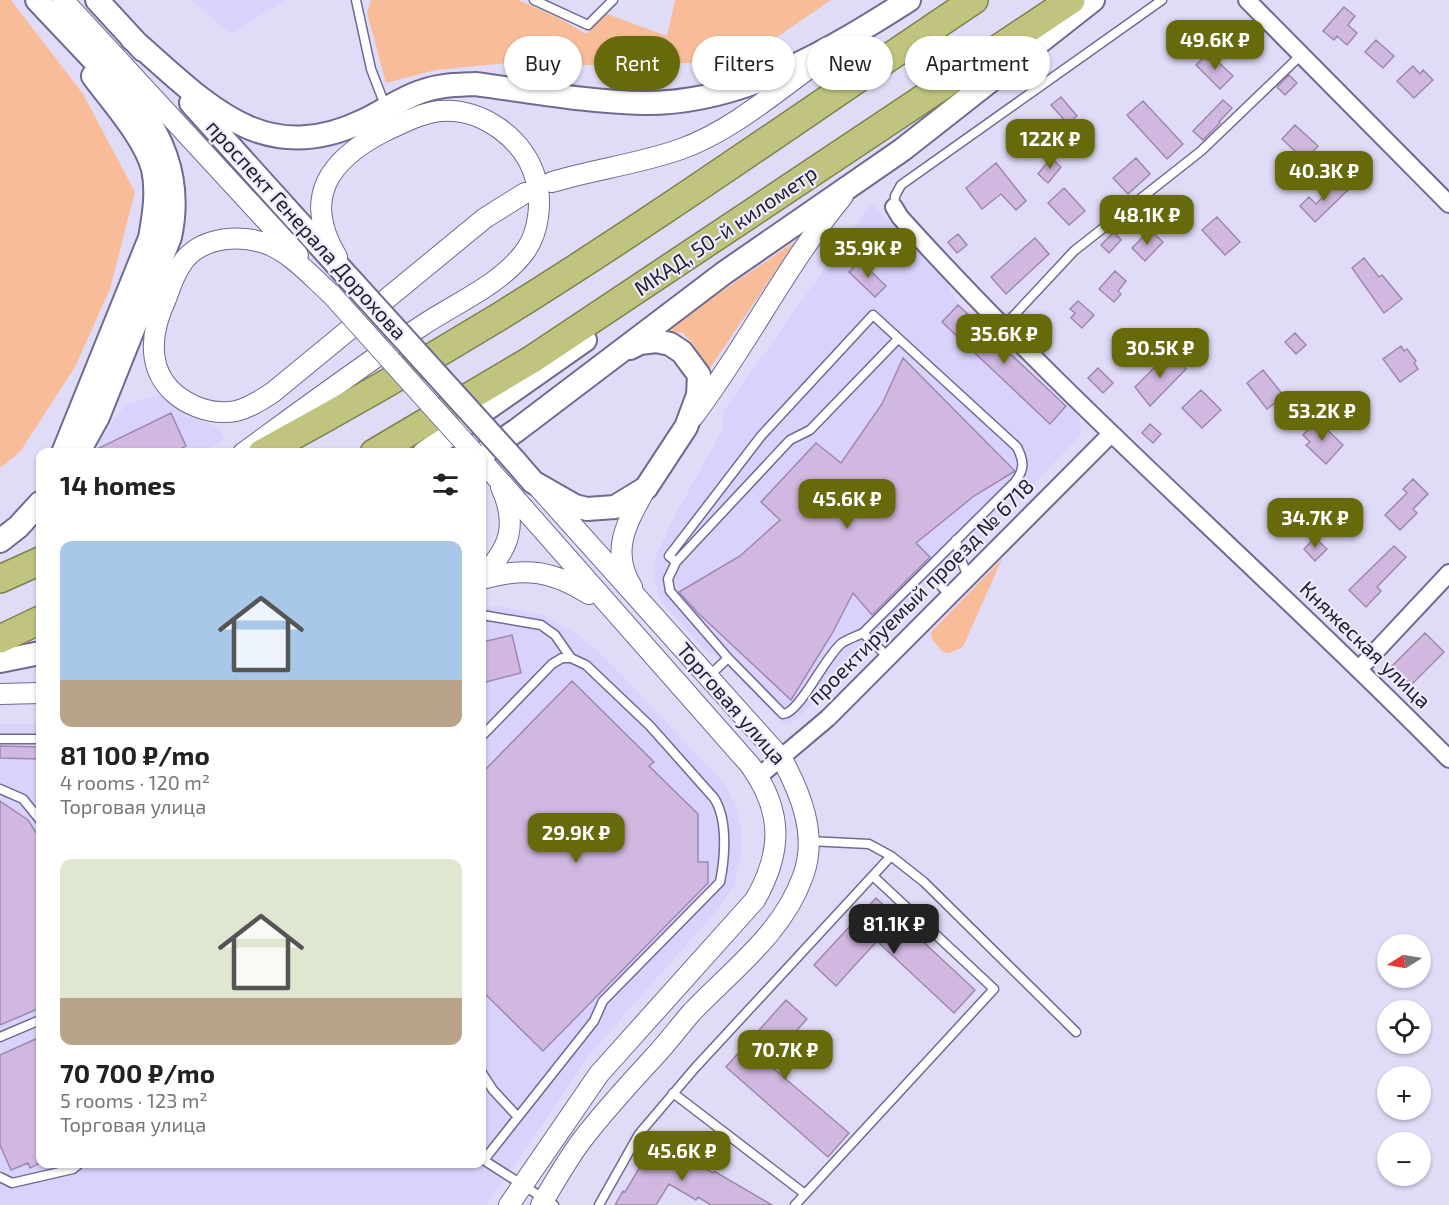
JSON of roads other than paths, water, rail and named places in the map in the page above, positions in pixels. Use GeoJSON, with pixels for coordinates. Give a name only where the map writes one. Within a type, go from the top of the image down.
{"type":"FeatureCollection","features":[{"type":"Feature","properties":{"kind":"highway"},"geometry":{"type":"LineString","coordinates":[[271,448],[416,367],[579,265],[974,0]]}},
{"type":"Feature","properties":{"kind":"highway","name":"МКАД, 50-й километр"},"geometry":{"type":"LineString","coordinates":[[382,448],[531,360],[1071,0]]}},
{"type":"Feature","properties":{"kind":"highway"},"geometry":{"type":"LineString","coordinates":[[0,579],[36,563]]}},
{"type":"Feature","properties":{"kind":"highway"},"geometry":{"type":"LineString","coordinates":[[0,639],[36,622]]}},
{"type":"Feature","properties":{"kind":"main road","name":"проспект Генерала Дорохова"},"geometry":{"type":"LineString","coordinates":[[97,0],[514,460]]}},
{"type":"Feature","properties":{"kind":"main road"},"geometry":{"type":"LineString","coordinates":[[132,39],[203,101],[233,121],[261,134],[290,139],[313,137],[337,131],[421,91],[447,85],[475,84],[644,103],[688,100],[725,92],[775,76],[855,34],[909,0]]}},
{"type":"Feature","properties":{"kind":"main road"},"geometry":{"type":"LineString","coordinates":[[486,451],[724,273],[848,190],[969,100],[1093,0]]}},
{"type":"Feature","properties":{"kind":"main road"},"geometry":{"type":"LineString","coordinates":[[48,3],[139,139],[152,167],[156,188],[155,212],[150,238],[65,448]]}},
{"type":"Feature","properties":{"kind":"main road"},"geometry":{"type":"LineString","coordinates":[[48,3],[155,129],[172,170],[174,190],[175,215],[170,237],[98,417],[81,448]]}},
{"type":"Feature","properties":{"kind":"main road"},"geometry":{"type":"LineString","coordinates":[[431,448],[606,326],[661,275]]}},
{"type":"Feature","properties":{"kind":"main road"},"geometry":{"type":"LineString","coordinates":[[533,482],[575,506],[587,509],[615,507],[646,488],[686,427],[698,394],[699,375],[682,352],[670,344],[656,341],[640,343],[616,355]]}},
{"type":"Feature","properties":{"kind":"main road","name":"Торговая улица"},"geometry":{"type":"LineString","coordinates":[[514,460],[533,482]]}},
{"type":"Feature","properties":{"kind":"main road"},"geometry":{"type":"LineString","coordinates":[[0,541],[36,507]]}},
{"type":"Feature","properties":{"kind":"main road"},"geometry":{"type":"LineString","coordinates":[[0,661],[36,653]]}},
{"type":"Feature","properties":{"kind":"street"},"geometry":{"type":"LineString","coordinates":[[1247,0],[1449,204]]}},
{"type":"Feature","properties":{"kind":"street","name":"проспект Генерала Дорохова"},"geometry":{"type":"LineString","coordinates":[[48,3],[288,243],[470,448]]}},
{"type":"Feature","properties":{"kind":"street"},"geometry":{"type":"LineString","coordinates":[[552,182],[591,170],[644,161],[683,148],[718,130],[761,103],[855,34]]}},
{"type":"Feature","properties":{"kind":"street"},"geometry":{"type":"LineString","coordinates":[[250,448],[421,326],[500,277],[514,264],[534,235],[538,215],[539,195],[536,179],[523,153],[510,137],[479,117],[461,112],[441,111],[421,115],[395,126],[352,150],[327,179],[322,199],[325,233],[349,278]]}},
{"type":"Feature","properties":{"kind":"street"},"geometry":{"type":"LineString","coordinates":[[686,427],[720,381],[822,221],[848,190]]}},
{"type":"Feature","properties":{"kind":"street"},"geometry":{"type":"LineString","coordinates":[[331,294],[285,254],[268,244],[252,239],[231,239],[214,241],[200,247],[187,258],[176,273],[158,317],[154,344],[156,362],[162,378],[175,394],[190,405],[207,411],[230,411],[253,405],[272,393],[485,218],[525,193]]}},
{"type":"Feature","properties":{"kind":"street","name":"Княжеская улица"},"geometry":{"type":"LineString","coordinates":[[894,207],[955,285],[1005,326],[1111,434],[1360,668],[1449,759]]}},
{"type":"Feature","properties":{"kind":"street","name":"проектируемый проезд № 6718"},"geometry":{"type":"LineString","coordinates":[[758,777],[828,718],[1111,434]]}},
{"type":"Feature","properties":{"kind":"street"},"geometry":{"type":"LineString","coordinates":[[486,466],[496,477],[506,497],[510,517],[510,534],[506,548],[486,573]]}},
{"type":"Feature","properties":{"kind":"street","name":"Торговая улица"},"geometry":{"type":"LineString","coordinates":[[496,477],[758,777],[774,813],[777,831],[774,856],[766,880],[755,900],[599,1074],[509,1205]]}},
{"type":"Feature","properties":{"kind":"street","name":"Торговая улица"},"geometry":{"type":"LineString","coordinates":[[533,482],[782,759],[798,789],[806,817],[809,841],[804,875],[783,916],[767,937],[692,1013],[624,1087],[581,1141],[546,1203]]}},
{"type":"Feature","properties":{"kind":"street"},"geometry":{"type":"LineString","coordinates":[[646,488],[625,527],[621,543],[621,558],[627,579],[646,610]]}},
{"type":"Feature","properties":{"kind":"street"},"geometry":{"type":"LineString","coordinates":[[486,577],[527,571],[551,575],[568,580],[610,608]]}},
{"type":"Feature","properties":{"kind":"street"},"geometry":{"type":"LineString","coordinates":[[1360,668],[1449,573]]}},
{"type":"Feature","properties":{"kind":"street"},"geometry":{"type":"LineString","coordinates":[[0,694],[34,692]]}},
{"type":"Feature","properties":{"kind":"lane"},"geometry":{"type":"LineString","coordinates":[[356,0],[371,69],[386,108]]}},
{"type":"Feature","properties":{"kind":"lane"},"geometry":{"type":"LineString","coordinates":[[534,0],[588,25],[613,0]]}},
{"type":"Feature","properties":{"kind":"lane"},"geometry":{"type":"LineString","coordinates":[[894,207],[895,196],[901,185],[1162,0]]}},
{"type":"Feature","properties":{"kind":"lane"},"geometry":{"type":"LineString","coordinates":[[1005,326],[1074,251],[1201,151],[1301,55]]}},
{"type":"Feature","properties":{"kind":"lane"},"geometry":{"type":"LineString","coordinates":[[676,562],[669,556],[761,436],[873,315],[1017,447],[1023,468],[1015,482],[863,633],[842,644],[836,650],[799,702],[786,714],[728,658],[670,591],[668,579],[676,562],[790,440],[810,430],[897,339]]}},
{"type":"Feature","properties":{"kind":"lane"},"geometry":{"type":"LineString","coordinates":[[956,540],[968,577]]}},
{"type":"Feature","properties":{"kind":"lane"},"geometry":{"type":"LineString","coordinates":[[934,579],[950,595]]}},
{"type":"Feature","properties":{"kind":"lane"},"geometry":{"type":"LineString","coordinates":[[486,616],[541,625],[555,635],[571,658]]}},
{"type":"Feature","properties":{"kind":"lane"},"geometry":{"type":"LineString","coordinates":[[863,633],[888,657]]}},
{"type":"Feature","properties":{"kind":"lane"},"geometry":{"type":"LineString","coordinates":[[486,732],[552,664],[562,658],[571,658],[586,665],[650,726],[721,808],[724,866],[720,882],[603,1002],[594,1020],[486,1156]]}},
{"type":"Feature","properties":{"kind":"lane"},"geometry":{"type":"LineString","coordinates":[[709,676],[728,658]]}},
{"type":"Feature","properties":{"kind":"lane"},"geometry":{"type":"LineString","coordinates":[[0,739],[36,739]]}},
{"type":"Feature","properties":{"kind":"lane"},"geometry":{"type":"LineString","coordinates":[[0,789],[23,800],[36,815]]}},
{"type":"Feature","properties":{"kind":"lane"},"geometry":{"type":"LineString","coordinates":[[809,841],[870,844],[891,856],[924,882],[1076,1032]]}},
{"type":"Feature","properties":{"kind":"lane"},"geometry":{"type":"LineString","coordinates":[[599,1205],[639,1134],[891,856]]}},
{"type":"Feature","properties":{"kind":"lane"},"geometry":{"type":"LineString","coordinates":[[795,1205],[994,989],[873,876]]}},
{"type":"Feature","properties":{"kind":"lane"},"geometry":{"type":"LineString","coordinates":[[0,1037],[36,1022]]}},
{"type":"Feature","properties":{"kind":"lane"},"geometry":{"type":"LineString","coordinates":[[486,1079],[518,1117]]}},
{"type":"Feature","properties":{"kind":"lane"},"geometry":{"type":"LineString","coordinates":[[673,1094],[806,1194]]}},
{"type":"Feature","properties":{"kind":"lane"},"geometry":{"type":"LineString","coordinates":[[486,1162],[546,1203]]}},
{"type":"Feature","properties":{"kind":"lane"},"geometry":{"type":"LineString","coordinates":[[0,1177],[12,1183],[74,1168]]}}]}
